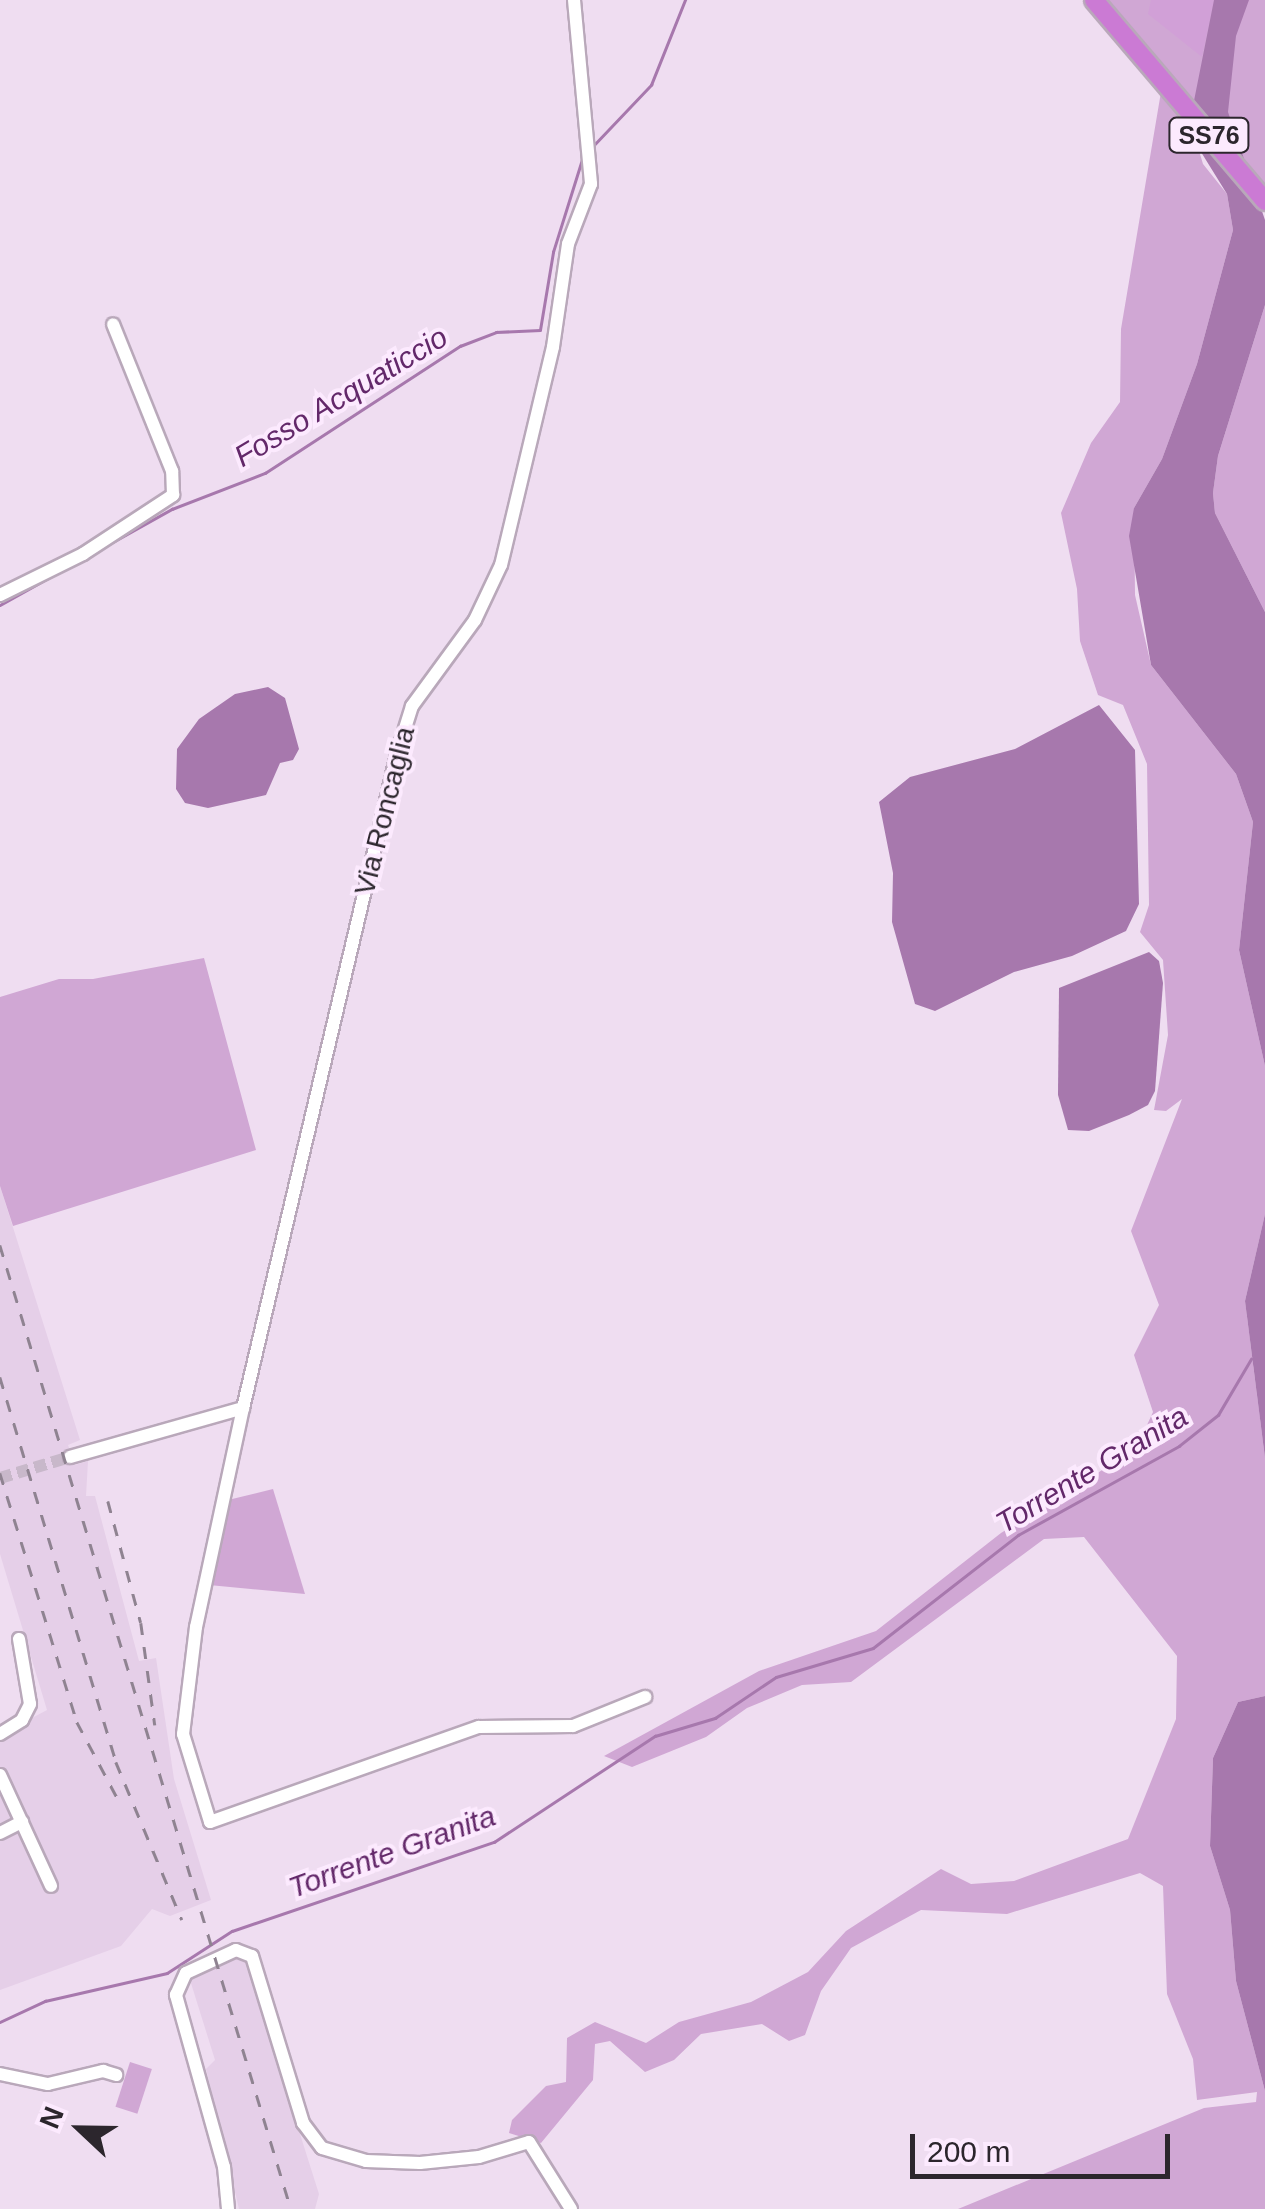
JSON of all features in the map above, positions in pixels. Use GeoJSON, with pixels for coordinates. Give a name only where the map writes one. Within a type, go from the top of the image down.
{"type":"FeatureCollection","features":[{"type":"Feature","properties":{"kind":"highway","name":"SS76"},"geometry":{"type":"LineString","coordinates":[[1094,0],[1265,185]]}},
{"type":"Feature","properties":{"kind":"highway","name":"SS76"},"geometry":{"type":"LineString","coordinates":[[1107,0],[1265,201]]}},
{"type":"Feature","properties":{"kind":"street","name":"Via Roncaglia"},"geometry":{"type":"LineString","coordinates":[[574,0],[591,184],[568,244],[553,347],[501,566],[469,630],[412,706],[396,754],[243,1408],[184,1700],[185,1744],[210,1822],[479,1727],[573,1726],[646,1697]]}},
{"type":"Feature","properties":{"kind":"street"},"geometry":{"type":"LineString","coordinates":[[0,595],[100,544],[173,495],[172,471],[113,324]]}},
{"type":"Feature","properties":{"kind":"street"},"geometry":{"type":"LineString","coordinates":[[70,1457],[243,1408]]}},
{"type":"Feature","properties":{"kind":"street"},"geometry":{"type":"LineString","coordinates":[[0,1734],[22,1720],[30,1704],[18,1639]]}},
{"type":"Feature","properties":{"kind":"street"},"geometry":{"type":"LineString","coordinates":[[0,1775],[52,1886]]}},
{"type":"Feature","properties":{"kind":"street"},"geometry":{"type":"LineString","coordinates":[[0,1833],[22,1822]]}},
{"type":"Feature","properties":{"kind":"street"},"geometry":{"type":"LineString","coordinates":[[228,2209],[229,2188],[195,2048],[176,2003],[180,1979],[228,1952],[252,1956],[312,2139],[340,2156],[420,2163],[479,2157],[529,2142],[571,2209]]}},
{"type":"Feature","properties":{"kind":"street"},"geometry":{"type":"LineString","coordinates":[[0,2074],[48,2084],[102,2071],[116,2075]]}},
{"type":"Feature","properties":{"kind":"shaded area"},"geometry":{"type":"Polygon","coordinates":[[[1105,0],[1265,0],[1265,186],[1157,61],[1105,0]]]}},
{"type":"Feature","properties":{"kind":"shaded area"},"geometry":{"type":"Polygon","coordinates":[[[1151,0],[1214,0],[1202,57],[1148,14],[1151,0]]]}},
{"type":"Feature","properties":{"kind":"shaded area"},"geometry":{"type":"Polygon","coordinates":[[[1214,0],[1249,0],[1236,36],[1228,112],[1265,220],[1265,305],[1218,456],[1213,493],[1215,513],[1265,612],[1265,1066],[1239,950],[1253,822],[1236,774],[1151,665],[1129,536],[1134,508],[1162,459],[1197,364],[1233,230],[1227,194],[1188,131],[1214,0]]]}},
{"type":"Feature","properties":{"kind":"shaded area"},"geometry":{"type":"Polygon","coordinates":[[[1162,86],[1190,121],[1203,164],[1227,194],[1233,230],[1197,364],[1162,459],[1134,508],[1135,595],[1151,665],[1236,774],[1253,822],[1239,950],[1265,1066],[1265,1214],[1245,1301],[1265,1458],[1265,1696],[1238,1702],[1213,1758],[1210,1846],[1230,1910],[1236,1981],[1265,2091],[1265,2209],[958,2209],[1204,2108],[1256,2102],[1257,2092],[1197,2100],[1193,2059],[1167,1994],[1163,1886],[1140,1873],[1007,1914],[921,1910],[851,1948],[821,1991],[805,2035],[789,2041],[762,2024],[701,2034],[674,2060],[645,2072],[610,2041],[595,2044],[593,2080],[541,2143],[509,2133],[512,2120],[546,2086],[566,2082],[567,2038],[595,2022],[646,2043],[679,2022],[751,2002],[808,1972],[846,1931],[941,1869],[971,1884],[1014,1881],[1128,1839],[1176,1719],[1177,1656],[1084,1537],[1044,1539],[851,1682],[802,1685],[747,1708],[706,1737],[632,1767],[604,1756],[759,1671],[876,1631],[1001,1533],[1136,1449],[1153,1412],[1134,1355],[1159,1305],[1131,1231],[1182,1099],[1166,1111],[1154,1110],[1168,1035],[1163,960],[1140,932],[1149,905],[1147,764],[1123,705],[1098,695],[1080,641],[1077,589],[1061,513],[1091,443],[1120,402],[1121,329],[1162,86]]]}},
{"type":"Feature","properties":{"kind":"shaded area"},"geometry":{"type":"Polygon","coordinates":[[[1265,305],[1265,612],[1215,513],[1213,493],[1218,456],[1265,305]]]}},
{"type":"Feature","properties":{"kind":"shaded area"},"geometry":{"type":"Polygon","coordinates":[[[268,687],[285,698],[299,749],[293,760],[280,763],[266,795],[208,808],[185,803],[176,789],[177,749],[199,719],[235,694],[268,687]]]}},
{"type":"Feature","properties":{"kind":"shaded area"},"geometry":{"type":"Polygon","coordinates":[[[1099,705],[1135,750],[1139,904],[1126,931],[1072,956],[1014,972],[935,1011],[915,1004],[892,922],[893,873],[879,802],[910,777],[1015,749],[1099,705]]]}},
{"type":"Feature","properties":{"kind":"shaded area"},"geometry":{"type":"Polygon","coordinates":[[[1149,952],[1159,961],[1163,983],[1155,1091],[1148,1105],[1129,1115],[1089,1131],[1068,1130],[1058,1095],[1059,988],[1149,952]]]}},
{"type":"Feature","properties":{"kind":"shaded area"},"geometry":{"type":"Polygon","coordinates":[[[204,958],[256,1150],[13,1226],[0,1186],[0,997],[59,979],[93,979],[204,958]]]}},
{"type":"Feature","properties":{"kind":"shaded area"},"geometry":{"type":"Polygon","coordinates":[[[0,1186],[80,1440],[68,1445],[75,1465],[88,1461],[86,1496],[95,1496],[139,1661],[156,1658],[174,1779],[211,1900],[170,1916],[152,1909],[121,1946],[0,1990],[0,1735],[47,1710],[0,1554],[0,1186]]]}},
{"type":"Feature","properties":{"kind":"shaded area"},"geometry":{"type":"Polygon","coordinates":[[[1265,1214],[1265,1458],[1245,1301],[1265,1214]]]}},
{"type":"Feature","properties":{"kind":"shaded area"},"geometry":{"type":"Polygon","coordinates":[[[273,1489],[305,1594],[209,1585],[228,1500],[273,1489]]]}},
{"type":"Feature","properties":{"kind":"shaded area"},"geometry":{"type":"Polygon","coordinates":[[[1265,1696],[1265,2091],[1236,1981],[1230,1910],[1210,1846],[1213,1758],[1238,1702],[1265,1696]]]}},
{"type":"Feature","properties":{"kind":"shaded area"},"geometry":{"type":"Polygon","coordinates":[[[236,1955],[244,1957],[319,2194],[315,2209],[239,2209],[206,2069],[215,2060],[190,1980],[236,1955]]]}},
{"type":"Feature","properties":{"kind":"shaded area"},"geometry":{"type":"Polygon","coordinates":[[[130,2062],[152,2069],[137,2114],[115,2107],[130,2062]]]}},
{"type":"Feature","properties":{"kind":"waterway","name":"Fosso Acquaticcio"},"geometry":{"type":"LineString","coordinates":[[592,147],[651,85],[685,0]]}},
{"type":"Feature","properties":{"kind":"waterway","name":"Fosso Acquaticcio"},"geometry":{"type":"LineString","coordinates":[[0,605],[172,509],[265,473],[460,346],[496,332],[540,330],[553,252],[583,156]]}},
{"type":"Feature","properties":{"kind":"waterway","name":"Torrente Granita"},"geometry":{"type":"LineString","coordinates":[[0,2022],[45,2001],[167,1973],[232,1931],[494,1842],[655,1736],[715,1718],[776,1677],[873,1648],[1018,1535],[1179,1446],[1218,1415],[1251,1359]]}},
{"type":"Feature","properties":{"kind":"tunnel"},"geometry":{"type":"LineString","coordinates":[[0,1478],[70,1457]]}},
{"type":"Feature","properties":{"kind":"railway"},"geometry":{"type":"LineString","coordinates":[[0,1245],[291,2209]]}},
{"type":"Feature","properties":{"kind":"railway"},"geometry":{"type":"LineString","coordinates":[[0,1377],[116,1762],[182,1920]]}},
{"type":"Feature","properties":{"kind":"railway"},"geometry":{"type":"LineString","coordinates":[[0,1473],[77,1722],[118,1799]]}},
{"type":"Feature","properties":{"kind":"railway"},"geometry":{"type":"LineString","coordinates":[[108,1501],[141,1623],[155,1725]]}}]}
